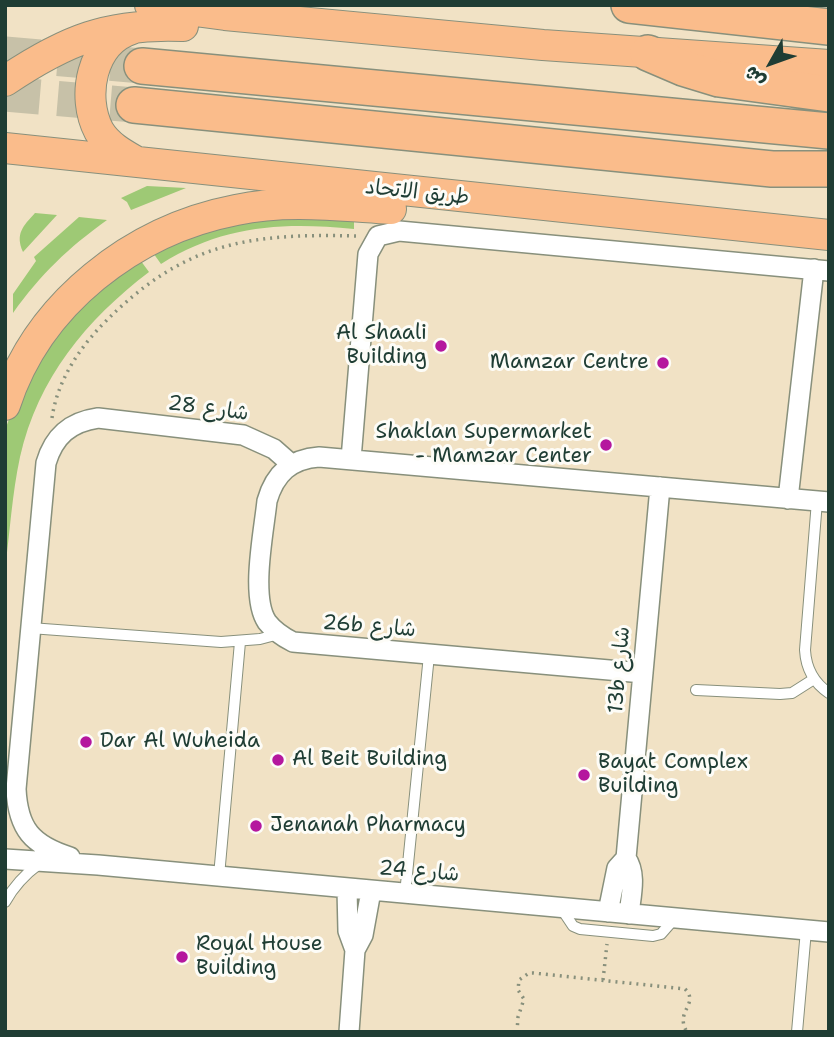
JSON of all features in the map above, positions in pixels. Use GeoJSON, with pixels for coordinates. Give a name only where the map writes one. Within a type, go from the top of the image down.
{"type":"FeatureCollection","features":[{"type":"Feature","properties":{"kind":"highway"},"geometry":{"type":"LineString","coordinates":[[629,5],[829,27]]}},
{"type":"Feature","properties":{"kind":"highway"},"geometry":{"type":"LineString","coordinates":[[648,53],[719,79],[829,94]]}},
{"type":"Feature","properties":{"kind":"highway"},"geometry":{"type":"LineString","coordinates":[[142,66],[829,131]]}},
{"type":"Feature","properties":{"kind":"highway"},"geometry":{"type":"LineString","coordinates":[[134,105],[772,169],[829,169]]}},
{"type":"Feature","properties":{"kind":"highway"},"geometry":{"type":"LineString","coordinates":[[772,169],[829,183]]}},
{"type":"Feature","properties":{"kind":"main road"},"geometry":{"type":"LineString","coordinates":[[262,5],[298,22]]}},
{"type":"Feature","properties":{"kind":"main road"},"geometry":{"type":"LineString","coordinates":[[137,163],[116,151],[100,134],[91,112],[89,88],[95,65],[108,46],[149,15]]}},
{"type":"Feature","properties":{"kind":"main road"},"geometry":{"type":"LineString","coordinates":[[5,81],[76,40],[124,27],[149,15],[235,28],[298,22],[648,53],[829,65]]}},
{"type":"Feature","properties":{"kind":"main road","name":"طريق الاتحاد"},"geometry":{"type":"LineString","coordinates":[[5,148],[829,235]]}},
{"type":"Feature","properties":{"kind":"main road"},"geometry":{"type":"LineString","coordinates":[[5,405],[27,355],[50,321],[77,291],[108,265],[140,245],[192,221],[237,209],[282,204],[491,215],[573,209]]}},
{"type":"Feature","properties":{"kind":"street"},"geometry":{"type":"LineString","coordinates":[[351,459],[368,254],[377,236],[399,231],[821,270],[789,499]]}},
{"type":"Feature","properties":{"kind":"street","name":"شارع 28"},"geometry":{"type":"LineString","coordinates":[[58,436],[69,426],[98,418],[243,435],[274,449],[290,464]]}},
{"type":"Feature","properties":{"kind":"street"},"geometry":{"type":"LineString","coordinates":[[58,436],[46,463],[16,789],[19,818],[35,840],[51,851],[98,865]]}},
{"type":"Feature","properties":{"kind":"street"},"geometry":{"type":"LineString","coordinates":[[279,634],[264,615],[258,591],[267,501],[271,486],[279,474],[290,464],[304,458],[351,459],[823,502]]}},
{"type":"Feature","properties":{"kind":"street","name":"13b شارع"},"geometry":{"type":"LineString","coordinates":[[608,912],[617,868],[626,858],[660,487]]}},
{"type":"Feature","properties":{"kind":"street","name":"26b شارع"},"geometry":{"type":"LineString","coordinates":[[279,634],[293,642],[309,645],[643,673]]}},
{"type":"Feature","properties":{"kind":"street","name":"13b شارع"},"geometry":{"type":"LineString","coordinates":[[626,858],[633,877],[629,914]]}},
{"type":"Feature","properties":{"kind":"street","name":"شارع 24"},"geometry":{"type":"LineString","coordinates":[[5,859],[98,865],[829,932]]}},
{"type":"Feature","properties":{"kind":"street"},"geometry":{"type":"LineString","coordinates":[[347,889],[348,931],[355,950]]}},
{"type":"Feature","properties":{"kind":"street"},"geometry":{"type":"LineString","coordinates":[[349,1032],[355,950],[363,935],[371,891]]}},
{"type":"Feature","properties":{"kind":"lane"},"geometry":{"type":"LineString","coordinates":[[823,502],[805,650],[814,679],[829,694]]}},
{"type":"Feature","properties":{"kind":"lane"},"geometry":{"type":"LineString","coordinates":[[30,628],[220,642],[240,642],[279,634]]}},
{"type":"Feature","properties":{"kind":"lane"},"geometry":{"type":"LineString","coordinates":[[219,876],[240,642]]}},
{"type":"Feature","properties":{"kind":"lane"},"geometry":{"type":"LineString","coordinates":[[405,894],[429,655]]}},
{"type":"Feature","properties":{"kind":"lane"},"geometry":{"type":"LineString","coordinates":[[696,690],[793,693],[814,679]]}},
{"type":"Feature","properties":{"kind":"lane"},"geometry":{"type":"LineString","coordinates":[[5,902],[27,872],[43,862]]}},
{"type":"Feature","properties":{"kind":"lane"},"geometry":{"type":"LineString","coordinates":[[561,908],[572,926],[580,929],[653,936],[661,933],[675,918]]}},
{"type":"Feature","properties":{"kind":"lane"},"geometry":{"type":"LineString","coordinates":[[797,1032],[806,930]]}},
{"type":"Feature","properties":{"kind":"path"},"geometry":{"type":"LineString","coordinates":[[58,436],[51,421],[54,402],[67,371],[88,340],[122,304],[159,275],[198,255],[251,240],[306,235],[377,236]]}},
{"type":"Feature","properties":{"kind":"path"},"geometry":{"type":"LineString","coordinates":[[603,980],[607,942]]}},
{"type":"Feature","properties":{"kind":"path"},"geometry":{"type":"LineString","coordinates":[[516,1032],[524,999],[517,985],[528,973],[685,989],[690,994],[691,1001],[682,1017],[682,1024],[687,1032]]}},
{"type":"Feature","properties":{"kind":"green space"},"geometry":{"type":"Polygon","coordinates":[[[147,186],[186,188],[131,210],[121,198],[147,186]]]}},
{"type":"Feature","properties":{"kind":"green space"},"geometry":{"type":"Polygon","coordinates":[[[35,213],[57,215],[23,252],[20,235],[35,213]]]}},
{"type":"Feature","properties":{"kind":"green space"},"geometry":{"type":"Polygon","coordinates":[[[79,217],[107,220],[56,262],[13,313],[13,294],[36,261],[34,257],[79,217]]]}},
{"type":"Feature","properties":{"kind":"green space"},"geometry":{"type":"Polygon","coordinates":[[[354,217],[354,229],[278,227],[231,234],[207,241],[161,264],[151,250],[232,219],[354,217]]]}},
{"type":"Feature","properties":{"kind":"green space"},"geometry":{"type":"Polygon","coordinates":[[[138,257],[149,272],[126,290],[85,331],[52,376],[39,402],[20,457],[5,569],[5,430],[20,390],[59,326],[138,257]]]}},
{"type":"Feature","properties":{"kind":"tunnel"},"geometry":{"type":"LineString","coordinates":[[5,54],[142,66]]}},
{"type":"Feature","properties":{"kind":"tunnel"},"geometry":{"type":"LineString","coordinates":[[5,94],[134,105]]}},
{"type":"Feature","properties":{"kind":"place","name":"Al Shaali Building"},"geometry":{"type":"Point","coordinates":[441,346]}},
{"type":"Feature","properties":{"kind":"place","name":"Mamzar Centre"},"geometry":{"type":"Point","coordinates":[663,363]}},
{"type":"Feature","properties":{"kind":"place","name":"Shaklan Supermarket - Mamzar Center"},"geometry":{"type":"Point","coordinates":[606,445]}},
{"type":"Feature","properties":{"kind":"place","name":"Dar Al Wuheida"},"geometry":{"type":"Point","coordinates":[86,742]}},
{"type":"Feature","properties":{"kind":"place","name":"Al Beit Building"},"geometry":{"type":"Point","coordinates":[278,760]}},
{"type":"Feature","properties":{"kind":"place","name":"Bayat Complex Building"},"geometry":{"type":"Point","coordinates":[584,775]}},
{"type":"Feature","properties":{"kind":"place","name":"Jenanah Pharmacy"},"geometry":{"type":"Point","coordinates":[256,826]}},
{"type":"Feature","properties":{"kind":"place","name":"Royal House Building"},"geometry":{"type":"Point","coordinates":[182,957]}}]}
